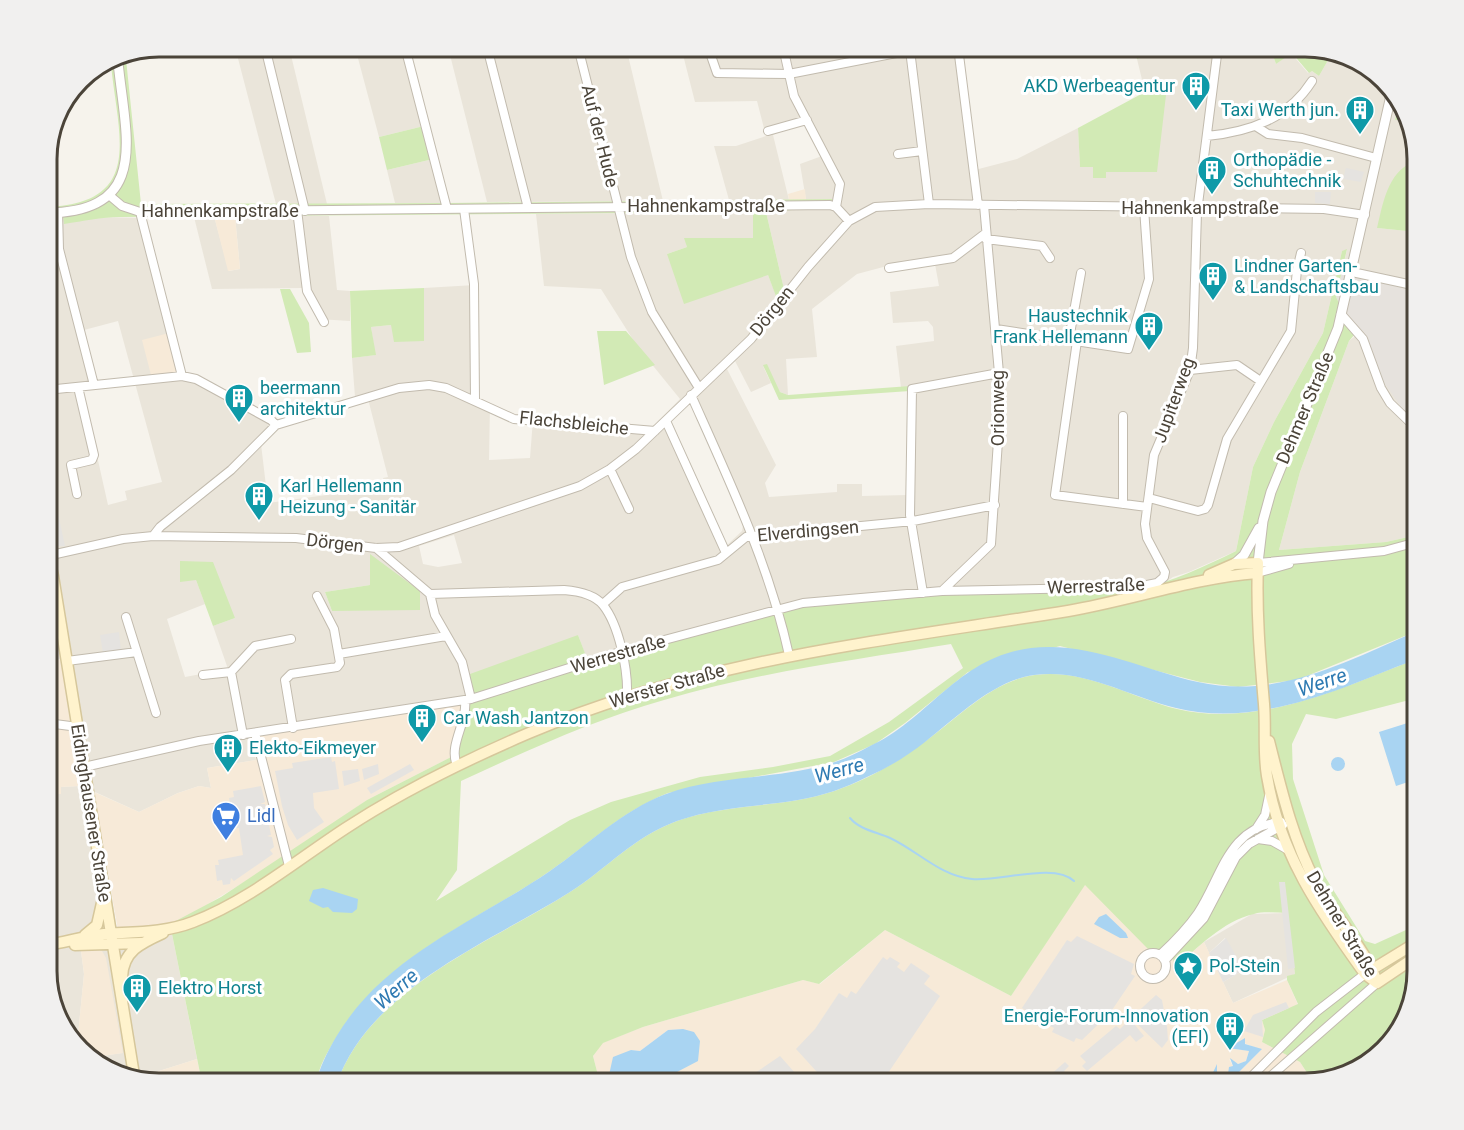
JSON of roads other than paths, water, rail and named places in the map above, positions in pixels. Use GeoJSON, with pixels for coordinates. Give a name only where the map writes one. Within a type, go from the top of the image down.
{"type":"FeatureCollection","features":[{"type":"Feature","properties":{"kind":"main road","name":"Werster Straße"},"geometry":{"type":"LineString","coordinates":[[1192,583],[1234,564],[1258,568]]}},
{"type":"Feature","properties":{"kind":"main road","name":"Werster Straße"},"geometry":{"type":"LineString","coordinates":[[57,945],[112,939],[191,923],[226,906],[377,808],[457,765],[534,731],[627,695],[708,673],[789,655],[1071,610],[1258,568]]}},
{"type":"Feature","properties":{"kind":"main road","name":"Dehmer Straße"},"geometry":{"type":"LineString","coordinates":[[1258,568],[1266,729],[1264,756],[1279,825],[1304,885],[1377,983]]}},
{"type":"Feature","properties":{"kind":"main road","name":"Eidinghausener Straße"},"geometry":{"type":"LineString","coordinates":[[57,608],[133,1070]]}},
{"type":"Feature","properties":{"kind":"main road","name":"Dehmer Straße"},"geometry":{"type":"LineString","coordinates":[[1266,729],[1290,821],[1305,860],[1325,899],[1369,972]]}},
{"type":"Feature","properties":{"kind":"main road"},"geometry":{"type":"LineString","coordinates":[[61,943],[93,930],[99,918],[104,897]]}},
{"type":"Feature","properties":{"kind":"main road"},"geometry":{"type":"LineString","coordinates":[[121,990],[125,959],[141,943],[178,927]]}},
{"type":"Feature","properties":{"kind":"main road","name":"Werster Straße"},"geometry":{"type":"LineString","coordinates":[[57,944],[112,939],[141,943]]}},
{"type":"Feature","properties":{"kind":"main road"},"geometry":{"type":"LineString","coordinates":[[1369,972],[1407,949]]}},
{"type":"Feature","properties":{"kind":"main road"},"geometry":{"type":"LineString","coordinates":[[1377,983],[1407,963]]}},
{"type":"Feature","properties":{"kind":"street"},"geometry":{"type":"LineString","coordinates":[[267,57],[301,211],[307,291],[324,322]]}},
{"type":"Feature","properties":{"kind":"street"},"geometry":{"type":"LineString","coordinates":[[408,57],[447,209]]}},
{"type":"Feature","properties":{"kind":"street"},"geometry":{"type":"LineString","coordinates":[[490,57],[528,208]]}},
{"type":"Feature","properties":{"kind":"street","name":"Auf der Hude"},"geometry":{"type":"LineString","coordinates":[[581,57],[631,257],[652,312],[699,388]]}},
{"type":"Feature","properties":{"kind":"street"},"geometry":{"type":"LineString","coordinates":[[712,57],[717,73],[789,74],[875,57]]}},
{"type":"Feature","properties":{"kind":"street"},"geometry":{"type":"LineString","coordinates":[[785,57],[794,96],[840,184],[836,207],[849,221]]}},
{"type":"Feature","properties":{"kind":"street"},"geometry":{"type":"LineString","coordinates":[[911,57],[929,204]]}},
{"type":"Feature","properties":{"kind":"street","name":"Orionweg"},"geometry":{"type":"LineString","coordinates":[[942,591],[991,544],[995,505],[999,373],[996,329],[986,236],[960,57]]}},
{"type":"Feature","properties":{"kind":"street","name":"Jupiterweg"},"geometry":{"type":"LineString","coordinates":[[1156,583],[1162,579],[1165,572],[1147,538],[1148,502],[1154,455],[1190,370],[1196,301],[1198,208],[1217,57]]}},
{"type":"Feature","properties":{"kind":"street"},"geometry":{"type":"LineString","coordinates":[[94,385],[60,249],[58,213],[88,207],[109,195],[116,186],[126,164],[118,66]]}},
{"type":"Feature","properties":{"kind":"street"},"geometry":{"type":"LineString","coordinates":[[1207,136],[1238,133],[1257,128],[1302,97],[1312,81]]}},
{"type":"Feature","properties":{"kind":"street","name":"Dehmer Straße"},"geometry":{"type":"LineString","coordinates":[[1258,568],[1263,521],[1280,468],[1328,354],[1341,314],[1390,101]]}},
{"type":"Feature","properties":{"kind":"street"},"geometry":{"type":"LineString","coordinates":[[768,131],[807,120]]}},
{"type":"Feature","properties":{"kind":"street"},"geometry":{"type":"LineString","coordinates":[[1257,128],[1268,134],[1302,138],[1376,158]]}},
{"type":"Feature","properties":{"kind":"street"},"geometry":{"type":"LineString","coordinates":[[898,154],[922,151]]}},
{"type":"Feature","properties":{"kind":"street","name":"Hahnenkampstraße"},"geometry":{"type":"LineString","coordinates":[[109,195],[122,206],[140,213],[618,207],[836,207]]}},
{"type":"Feature","properties":{"kind":"street","name":"Hahnenkampstraße"},"geometry":{"type":"LineString","coordinates":[[849,221],[875,207],[929,204],[1324,209],[1365,215]]}},
{"type":"Feature","properties":{"kind":"street"},"geometry":{"type":"LineString","coordinates":[[996,329],[1128,349],[1149,279],[1143,208]]}},
{"type":"Feature","properties":{"kind":"street"},"geometry":{"type":"LineString","coordinates":[[464,209],[474,284],[475,400]]}},
{"type":"Feature","properties":{"kind":"street"},"geometry":{"type":"LineString","coordinates":[[140,213],[182,376]]}},
{"type":"Feature","properties":{"kind":"street","name":"Dörgen"},"geometry":{"type":"LineString","coordinates":[[57,552],[123,539],[153,536],[296,538],[376,548],[399,547],[580,486],[610,470],[666,421],[751,339],[808,267],[849,221]]}},
{"type":"Feature","properties":{"kind":"street"},"geometry":{"type":"LineString","coordinates":[[889,268],[953,258],[986,236],[1042,246],[1050,258]]}},
{"type":"Feature","properties":{"kind":"street"},"geometry":{"type":"LineString","coordinates":[[1080,273],[1055,495],[1123,504],[1148,502],[1198,511],[1204,509],[1227,439],[1259,380],[1291,331],[1297,270],[1301,253]]}},
{"type":"Feature","properties":{"kind":"street"},"geometry":{"type":"LineString","coordinates":[[1352,272],[1407,284]]}},
{"type":"Feature","properties":{"kind":"street"},"geometry":{"type":"LineString","coordinates":[[1341,314],[1359,333],[1381,388],[1390,403],[1407,419]]}},
{"type":"Feature","properties":{"kind":"street"},"geometry":{"type":"LineString","coordinates":[[1190,370],[1237,365],[1259,380]]}},
{"type":"Feature","properties":{"kind":"street"},"geometry":{"type":"LineString","coordinates":[[923,593],[913,521],[910,515],[912,389],[999,373]]}},
{"type":"Feature","properties":{"kind":"street"},"geometry":{"type":"LineString","coordinates":[[57,389],[182,376],[196,379],[271,420],[276,425]]}},
{"type":"Feature","properties":{"kind":"street","name":"Flachsbleiche"},"geometry":{"type":"LineString","coordinates":[[153,536],[160,527],[231,470],[276,425],[399,388],[429,385],[446,388],[514,418],[655,431]]}},
{"type":"Feature","properties":{"kind":"street"},"geometry":{"type":"LineString","coordinates":[[77,494],[71,465],[92,460],[94,455],[78,387]]}},
{"type":"Feature","properties":{"kind":"street"},"geometry":{"type":"LineString","coordinates":[[691,395],[752,536],[779,609],[789,655]]}},
{"type":"Feature","properties":{"kind":"street"},"geometry":{"type":"LineString","coordinates":[[1123,416],[1123,504]]}},
{"type":"Feature","properties":{"kind":"street"},"geometry":{"type":"LineString","coordinates":[[666,421],[726,554]]}},
{"type":"Feature","properties":{"kind":"street"},"geometry":{"type":"LineString","coordinates":[[610,470],[629,509]]}},
{"type":"Feature","properties":{"kind":"street","name":"Elverdingsen"},"geometry":{"type":"LineString","coordinates":[[603,604],[622,586],[718,560],[746,537],[913,521],[995,505]]}},
{"type":"Feature","properties":{"kind":"street"},"geometry":{"type":"LineString","coordinates":[[1234,564],[1244,555],[1263,521]]}},
{"type":"Feature","properties":{"kind":"street"},"geometry":{"type":"LineString","coordinates":[[1258,568],[1351,552],[1384,551],[1407,545]]}},
{"type":"Feature","properties":{"kind":"street"},"geometry":{"type":"LineString","coordinates":[[376,548],[430,594],[435,615],[462,662],[468,699],[454,753],[457,765]]}},
{"type":"Feature","properties":{"kind":"street","name":"Werrestraße"},"geometry":{"type":"LineString","coordinates":[[84,767],[199,741],[468,699],[624,651],[803,603],[942,591],[1137,586],[1156,583]]}},
{"type":"Feature","properties":{"kind":"street"},"geometry":{"type":"LineString","coordinates":[[430,594],[564,590],[580,592],[603,604],[624,651],[627,695]]}},
{"type":"Feature","properties":{"kind":"street"},"geometry":{"type":"LineString","coordinates":[[293,728],[285,680],[291,674],[337,667],[340,663],[334,629],[317,596]]}},
{"type":"Feature","properties":{"kind":"street"},"geometry":{"type":"LineString","coordinates":[[126,617],[156,713]]}},
{"type":"Feature","properties":{"kind":"street"},"geometry":{"type":"LineString","coordinates":[[339,654],[446,636]]}},
{"type":"Feature","properties":{"kind":"street"},"geometry":{"type":"LineString","coordinates":[[203,675],[231,672],[255,646],[291,639]]}},
{"type":"Feature","properties":{"kind":"street"},"geometry":{"type":"LineString","coordinates":[[67,661],[137,652]]}},
{"type":"Feature","properties":{"kind":"street"},"geometry":{"type":"LineString","coordinates":[[231,672],[243,735]]}},
{"type":"Feature","properties":{"kind":"street"},"geometry":{"type":"LineString","coordinates":[[57,725],[78,728]]}},
{"type":"Feature","properties":{"kind":"street"},"geometry":{"type":"LineString","coordinates":[[255,733],[289,866]]}},
{"type":"Feature","properties":{"kind":"street"},"geometry":{"type":"LineString","coordinates":[[1270,791],[1264,815],[1254,831],[1230,849],[1198,913],[1163,958],[1204,918],[1236,857],[1256,839],[1279,825]]}},
{"type":"Feature","properties":{"kind":"street"},"geometry":{"type":"LineString","coordinates":[[1254,831],[1290,821]]}},
{"type":"Feature","properties":{"kind":"street"},"geometry":{"type":"LineString","coordinates":[[1256,839],[1272,841],[1288,850]]}},
{"type":"Feature","properties":{"kind":"street"},"geometry":{"type":"LineString","coordinates":[[1255,1073],[1323,1006],[1369,972]]}},
{"type":"Feature","properties":{"kind":"street"},"geometry":{"type":"LineString","coordinates":[[1274,1073],[1377,983]]}},
{"type":"Feature","properties":{"kind":"water","name":"Werre"},"geometry":{"type":"Polygon","coordinates":[[[1407,635],[1407,663],[1357,683],[1298,702],[1237,713],[1207,713],[1176,708],[1089,679],[1071,676],[1034,675],[1004,684],[976,701],[904,757],[850,785],[807,798],[691,816],[647,835],[584,883],[470,949],[404,994],[376,1020],[353,1050],[342,1073],[319,1073],[336,1037],[356,1008],[405,962],[550,871],[634,809],[666,794],[708,783],[793,772],[844,759],[910,721],[945,690],[983,663],[1031,648],[1052,647],[1116,658],[1198,682],[1228,686],[1256,686],[1284,682],[1311,674],[1407,635]]]}},
{"type":"Feature","properties":{"kind":"water"},"geometry":{"type":"Polygon","coordinates":[[[1407,723],[1407,782],[1396,786],[1379,732],[1407,723]]]}},
{"type":"Feature","properties":{"kind":"water"},"geometry":{"type":"Polygon","coordinates":[[[1338,757],[1343,759],[1345,764],[1343,769],[1338,771],[1333,769],[1331,764],[1333,759],[1338,757]]]}},
{"type":"Feature","properties":{"kind":"water"},"geometry":{"type":"Polygon","coordinates":[[[323,888],[358,899],[357,909],[352,913],[333,912],[328,907],[323,908],[309,901],[313,890],[323,888]]]}},
{"type":"Feature","properties":{"kind":"water"},"geometry":{"type":"Polygon","coordinates":[[[1106,914],[1126,933],[1128,938],[1120,938],[1094,924],[1099,917],[1106,914]]]}},
{"type":"Feature","properties":{"kind":"water"},"geometry":{"type":"Polygon","coordinates":[[[683,1029],[694,1032],[700,1041],[698,1061],[675,1073],[609,1073],[613,1057],[631,1050],[640,1051],[668,1030],[683,1029]]]}},
{"type":"Feature","properties":{"kind":"water"},"geometry":{"type":"Polygon","coordinates":[[[1245,1038],[1245,1044],[1262,1049],[1238,1073],[1228,1073],[1229,1067],[1233,1066],[1230,1058],[1238,1064],[1246,1061],[1249,1051],[1228,1048],[1245,1038]]]}},
{"type":"Feature","properties":{"kind":"waterway"},"geometry":{"type":"LineString","coordinates":[[850,818],[864,828],[900,843],[939,868],[960,877],[983,879],[1053,873],[1074,881]]}},
{"type":"Feature","properties":{"kind":"place","name":"AKD Werbeagentur"},"geometry":{"type":"Point","coordinates":[1196,112]}},
{"type":"Feature","properties":{"kind":"place","name":"Taxi Werth jun."},"geometry":{"type":"Point","coordinates":[1360,136]}},
{"type":"Feature","properties":{"kind":"place","name":"Orthopädie - Schuhtechnik"},"geometry":{"type":"Point","coordinates":[1212,196]}},
{"type":"Feature","properties":{"kind":"place","name":"Lindner Garten- & Landschaftsbau"},"geometry":{"type":"Point","coordinates":[1213,302]}},
{"type":"Feature","properties":{"kind":"place","name":"Haustechnik Frank Hellemann"},"geometry":{"type":"Point","coordinates":[1149,352]}},
{"type":"Feature","properties":{"kind":"place","name":"beermann architektur"},"geometry":{"type":"Point","coordinates":[239,424]}},
{"type":"Feature","properties":{"kind":"place","name":"Karl Hellemann Heizung - Sanitär"},"geometry":{"type":"Point","coordinates":[259,522]}},
{"type":"Feature","properties":{"kind":"place","name":"Car Wash Jantzon"},"geometry":{"type":"Point","coordinates":[422,744]}},
{"type":"Feature","properties":{"kind":"place","name":"Elekto-Eikmeyer"},"geometry":{"type":"Point","coordinates":[228,774]}},
{"type":"Feature","properties":{"kind":"place","name":"Lidl"},"geometry":{"type":"Point","coordinates":[226,842]}},
{"type":"Feature","properties":{"kind":"place","name":"Pol-Stein"},"geometry":{"type":"Point","coordinates":[1188,992]}},
{"type":"Feature","properties":{"kind":"place","name":"Elektro Horst"},"geometry":{"type":"Point","coordinates":[137,1014]}},
{"type":"Feature","properties":{"kind":"place","name":"Energie-Forum-Innovation (EFI)"},"geometry":{"type":"Point","coordinates":[1230,1052]}}]}
